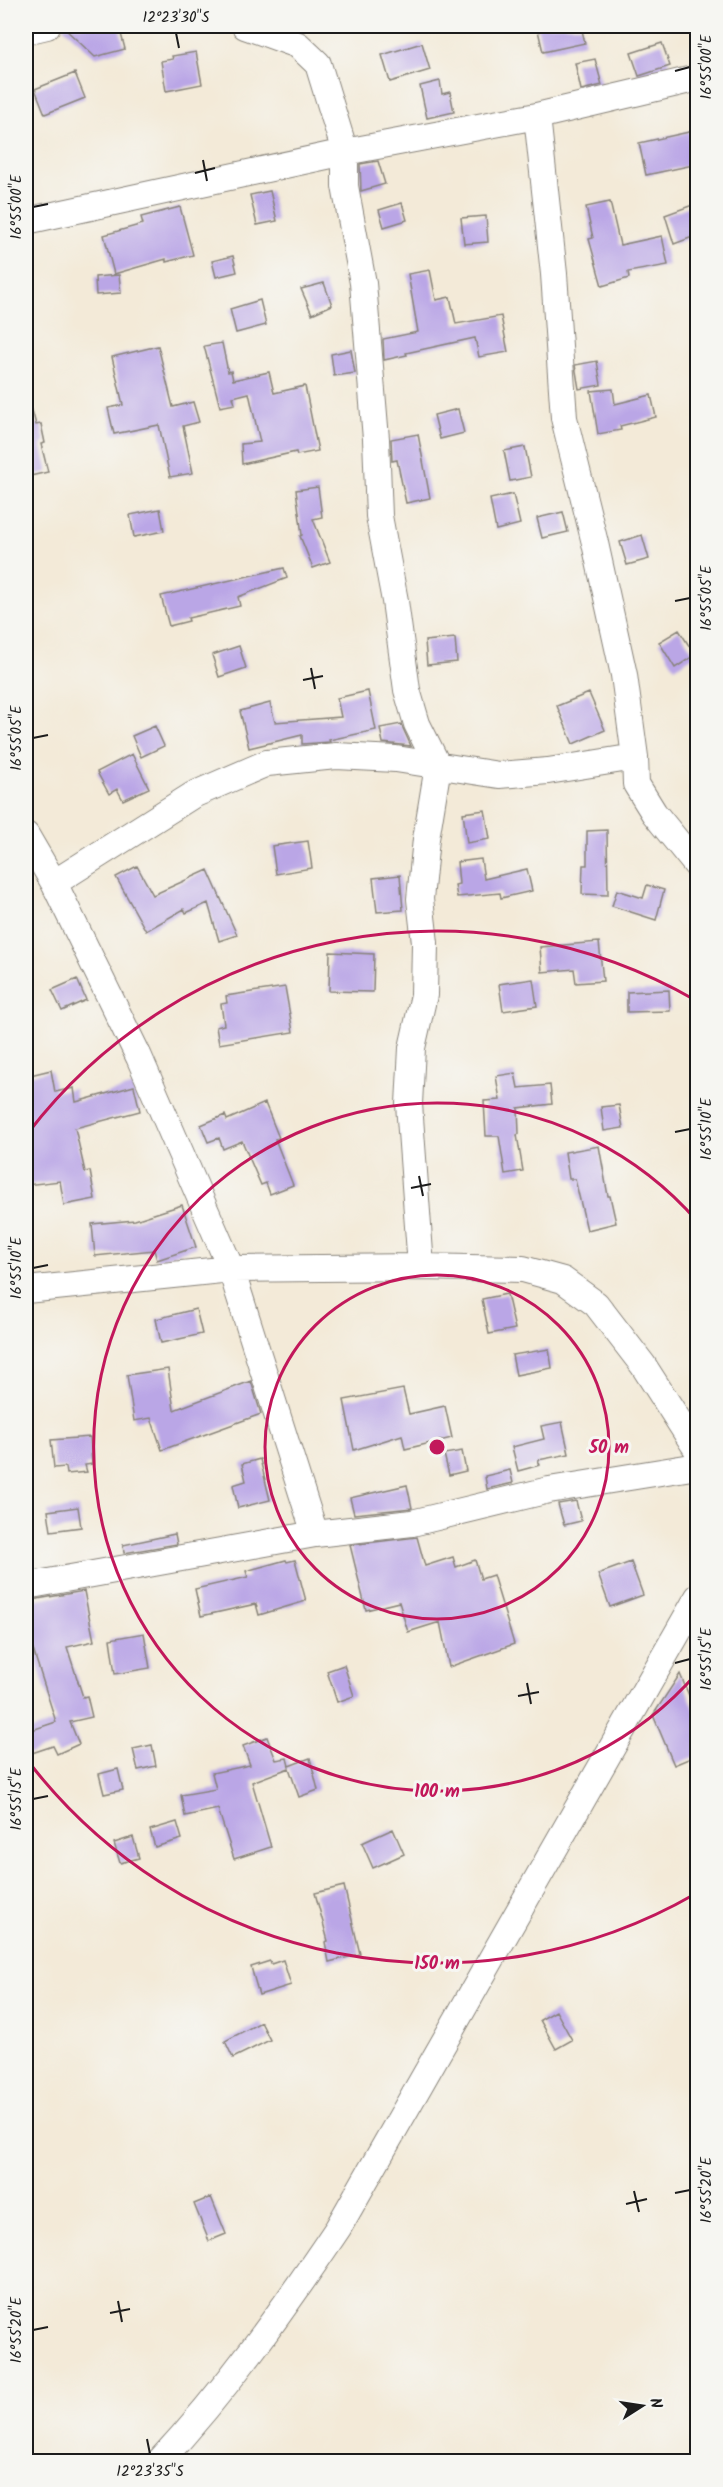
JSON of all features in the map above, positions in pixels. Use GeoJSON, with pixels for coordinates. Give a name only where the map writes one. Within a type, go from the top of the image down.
{"type":"FeatureCollection","features":[{"type":"Feature","properties":{"kind":"street"},"geometry":{"type":"LineString","coordinates":[[26,31],[47,26]]}},
{"type":"Feature","properties":{"kind":"street"},"geometry":{"type":"LineString","coordinates":[[244,26],[298,45],[318,64],[345,152],[345,186],[363,283],[376,439],[379,516],[396,601],[407,690],[417,724],[438,766],[426,839],[420,899],[425,943],[424,994],[412,1048],[409,1104],[421,1267]]}},
{"type":"Feature","properties":{"kind":"street"},"geometry":{"type":"LineString","coordinates":[[26,221],[345,152],[537,116],[698,78]]}},
{"type":"Feature","properties":{"kind":"street"},"geometry":{"type":"LineString","coordinates":[[537,116],[554,274],[564,418],[624,675],[635,757],[636,784],[654,813],[698,867]]}},
{"type":"Feature","properties":{"kind":"street"},"geometry":{"type":"LineString","coordinates":[[54,883],[193,795],[267,763],[336,756],[396,759],[499,775],[548,771],[635,757]]}},
{"type":"Feature","properties":{"kind":"street"},"geometry":{"type":"LineString","coordinates":[[26,835],[54,883],[140,1057],[231,1269],[315,1534]]}},
{"type":"Feature","properties":{"kind":"street"},"geometry":{"type":"LineString","coordinates":[[26,1290],[231,1269],[421,1267],[523,1269],[563,1280],[596,1304],[643,1365],[698,1452]]}},
{"type":"Feature","properties":{"kind":"street"},"geometry":{"type":"LineString","coordinates":[[26,1586],[127,1570],[315,1534],[412,1523],[549,1490],[698,1466]]}},
{"type":"Feature","properties":{"kind":"street"},"geometry":{"type":"LineString","coordinates":[[159,2462],[217,2396],[276,2320],[338,2228],[698,1597]]}},
{"type":"Feature","properties":{"kind":"building"},"geometry":{"type":"Polygon","coordinates":[[[62,26],[119,26],[125,49],[95,57],[62,26]]]}},
{"type":"Feature","properties":{"kind":"building"},"geometry":{"type":"Polygon","coordinates":[[[537,26],[581,26],[585,43],[543,52],[537,26]]]}},
{"type":"Feature","properties":{"kind":"building"},"geometry":{"type":"Polygon","coordinates":[[[422,43],[430,70],[390,82],[382,55],[422,43]]]}},
{"type":"Feature","properties":{"kind":"building"},"geometry":{"type":"Polygon","coordinates":[[[662,43],[670,66],[639,76],[631,53],[662,43]]]}},
{"type":"Feature","properties":{"kind":"building"},"geometry":{"type":"Polygon","coordinates":[[[196,52],[202,84],[166,91],[161,61],[173,59],[172,56],[196,52]]]}},
{"type":"Feature","properties":{"kind":"building"},"geometry":{"type":"Polygon","coordinates":[[[595,59],[602,85],[581,90],[575,63],[595,59]]]}},
{"type":"Feature","properties":{"kind":"building"},"geometry":{"type":"Polygon","coordinates":[[[75,73],[85,98],[45,114],[35,89],[75,73]]]}},
{"type":"Feature","properties":{"kind":"building"},"geometry":{"type":"Polygon","coordinates":[[[440,81],[442,94],[450,92],[454,112],[427,118],[420,86],[440,81]]]}},
{"type":"Feature","properties":{"kind":"building"},"geometry":{"type":"Polygon","coordinates":[[[698,130],[698,164],[646,175],[639,143],[698,130]]]}},
{"type":"Feature","properties":{"kind":"building"},"geometry":{"type":"Polygon","coordinates":[[[378,161],[385,184],[361,191],[360,164],[378,161]]]}},
{"type":"Feature","properties":{"kind":"building"},"geometry":{"type":"Polygon","coordinates":[[[270,191],[277,221],[257,225],[250,195],[270,191]]]}},
{"type":"Feature","properties":{"kind":"building"},"geometry":{"type":"Polygon","coordinates":[[[610,202],[620,245],[662,236],[668,265],[628,272],[629,278],[602,286],[589,239],[593,238],[586,207],[610,202]]]}},
{"type":"Feature","properties":{"kind":"building"},"geometry":{"type":"Polygon","coordinates":[[[402,203],[407,220],[384,227],[379,210],[402,203]]]}},
{"type":"Feature","properties":{"kind":"building"},"geometry":{"type":"Polygon","coordinates":[[[698,203],[698,235],[674,244],[665,215],[698,203]]]}},
{"type":"Feature","properties":{"kind":"building"},"geometry":{"type":"Polygon","coordinates":[[[180,207],[193,255],[166,262],[166,259],[114,274],[104,235],[143,224],[141,217],[180,207]]]}},
{"type":"Feature","properties":{"kind":"building"},"geometry":{"type":"Polygon","coordinates":[[[486,216],[488,242],[464,244],[461,218],[486,216]]]}},
{"type":"Feature","properties":{"kind":"building"},"geometry":{"type":"Polygon","coordinates":[[[233,256],[237,272],[216,277],[212,261],[233,256]]]}},
{"type":"Feature","properties":{"kind":"building"},"geometry":{"type":"Polygon","coordinates":[[[430,270],[436,300],[450,297],[456,324],[501,316],[508,352],[479,357],[475,338],[384,360],[383,339],[418,332],[408,274],[430,270]]]}},
{"type":"Feature","properties":{"kind":"building"},"geometry":{"type":"Polygon","coordinates":[[[119,275],[121,293],[96,295],[95,277],[119,275]]]}},
{"type":"Feature","properties":{"kind":"building"},"geometry":{"type":"Polygon","coordinates":[[[324,283],[332,305],[312,314],[301,289],[324,283]]]}},
{"type":"Feature","properties":{"kind":"building"},"geometry":{"type":"Polygon","coordinates":[[[260,300],[266,325],[236,333],[230,309],[260,300]]]}},
{"type":"Feature","properties":{"kind":"building"},"geometry":{"type":"Polygon","coordinates":[[[222,343],[228,372],[231,371],[233,380],[269,372],[274,393],[305,386],[318,451],[297,455],[296,452],[242,464],[241,444],[260,442],[249,393],[233,397],[235,404],[220,407],[204,346],[222,343]]]}},
{"type":"Feature","properties":{"kind":"building"},"geometry":{"type":"Polygon","coordinates":[[[158,346],[173,407],[193,402],[199,422],[183,426],[193,473],[170,477],[159,425],[114,434],[108,408],[123,405],[112,357],[158,346]]]}},
{"type":"Feature","properties":{"kind":"building"},"geometry":{"type":"Polygon","coordinates":[[[351,350],[355,373],[334,376],[331,354],[351,350]]]}},
{"type":"Feature","properties":{"kind":"building"},"geometry":{"type":"Polygon","coordinates":[[[597,361],[601,385],[579,389],[575,365],[597,361]]]}},
{"type":"Feature","properties":{"kind":"building"},"geometry":{"type":"Polygon","coordinates":[[[613,389],[615,404],[651,395],[656,417],[620,426],[621,430],[598,434],[591,391],[613,389]]]}},
{"type":"Feature","properties":{"kind":"building"},"geometry":{"type":"Polygon","coordinates":[[[458,409],[464,433],[440,439],[434,415],[458,409]]]}},
{"type":"Feature","properties":{"kind":"building"},"geometry":{"type":"Polygon","coordinates":[[[26,410],[32,410],[36,425],[41,424],[45,443],[41,444],[48,472],[26,477],[26,410]]]}},
{"type":"Feature","properties":{"kind":"building"},"geometry":{"type":"Polygon","coordinates":[[[418,434],[430,498],[406,503],[397,460],[392,461],[391,439],[418,434]]]}},
{"type":"Feature","properties":{"kind":"building"},"geometry":{"type":"Polygon","coordinates":[[[525,447],[531,477],[510,481],[504,451],[525,447]]]}},
{"type":"Feature","properties":{"kind":"building"},"geometry":{"type":"Polygon","coordinates":[[[318,487],[322,517],[313,519],[330,562],[313,568],[300,536],[302,535],[296,490],[318,487]]]}},
{"type":"Feature","properties":{"kind":"building"},"geometry":{"type":"Polygon","coordinates":[[[513,494],[520,524],[496,530],[490,499],[513,494]]]}},
{"type":"Feature","properties":{"kind":"building"},"geometry":{"type":"Polygon","coordinates":[[[160,509],[164,531],[134,537],[130,515],[160,509]]]}},
{"type":"Feature","properties":{"kind":"building"},"geometry":{"type":"Polygon","coordinates":[[[563,512],[568,532],[542,538],[537,518],[563,512]]]}},
{"type":"Feature","properties":{"kind":"building"},"geometry":{"type":"Polygon","coordinates":[[[642,535],[649,559],[627,565],[620,542],[642,535]]]}},
{"type":"Feature","properties":{"kind":"building"},"geometry":{"type":"Polygon","coordinates":[[[284,568],[287,578],[238,597],[240,606],[188,618],[189,621],[169,626],[161,596],[284,568]]]}},
{"type":"Feature","properties":{"kind":"building"},"geometry":{"type":"Polygon","coordinates":[[[679,630],[695,655],[675,668],[659,642],[679,630]]]}},
{"type":"Feature","properties":{"kind":"building"},"geometry":{"type":"Polygon","coordinates":[[[455,638],[457,662],[427,665],[425,641],[455,638]]]}},
{"type":"Feature","properties":{"kind":"building"},"geometry":{"type":"Polygon","coordinates":[[[239,646],[246,668],[219,677],[212,655],[239,646]]]}},
{"type":"Feature","properties":{"kind":"building"},"geometry":{"type":"Polygon","coordinates":[[[368,691],[376,730],[329,740],[330,742],[302,744],[302,735],[249,748],[240,711],[270,703],[275,722],[341,717],[337,698],[368,691]]]}},
{"type":"Feature","properties":{"kind":"building"},"geometry":{"type":"Polygon","coordinates":[[[589,693],[605,730],[573,744],[557,706],[589,693]]]}},
{"type":"Feature","properties":{"kind":"building"},"geometry":{"type":"Polygon","coordinates":[[[401,724],[411,746],[383,743],[380,728],[401,724]]]}},
{"type":"Feature","properties":{"kind":"building"},"geometry":{"type":"Polygon","coordinates":[[[155,726],[164,746],[141,757],[132,736],[155,726]]]}},
{"type":"Feature","properties":{"kind":"building"},"geometry":{"type":"Polygon","coordinates":[[[132,754],[149,788],[123,800],[117,789],[109,794],[97,772],[132,754]]]}},
{"type":"Feature","properties":{"kind":"building"},"geometry":{"type":"Polygon","coordinates":[[[485,810],[490,839],[467,843],[463,813],[485,810]]]}},
{"type":"Feature","properties":{"kind":"building"},"geometry":{"type":"Polygon","coordinates":[[[607,830],[608,895],[582,894],[583,865],[587,865],[587,831],[607,830]]]}},
{"type":"Feature","properties":{"kind":"building"},"geometry":{"type":"Polygon","coordinates":[[[308,841],[312,868],[276,874],[272,846],[308,841]]]}},
{"type":"Feature","properties":{"kind":"building"},"geometry":{"type":"Polygon","coordinates":[[[481,859],[484,879],[527,869],[532,891],[501,898],[500,893],[457,897],[455,885],[459,884],[457,862],[481,859]]]}},
{"type":"Feature","properties":{"kind":"building"},"geometry":{"type":"Polygon","coordinates":[[[137,866],[153,895],[208,870],[237,935],[219,941],[208,903],[186,913],[184,909],[146,931],[116,877],[137,866]]]}},
{"type":"Feature","properties":{"kind":"building"},"geometry":{"type":"Polygon","coordinates":[[[400,875],[403,910],[377,912],[373,878],[400,875]]]}},
{"type":"Feature","properties":{"kind":"building"},"geometry":{"type":"Polygon","coordinates":[[[647,885],[664,890],[656,920],[612,906],[617,890],[643,898],[647,885]]]}},
{"type":"Feature","properties":{"kind":"building"},"geometry":{"type":"Polygon","coordinates":[[[599,942],[603,981],[576,983],[574,969],[542,972],[540,947],[599,942]]]}},
{"type":"Feature","properties":{"kind":"building"},"geometry":{"type":"Polygon","coordinates":[[[330,952],[374,954],[373,992],[329,991],[330,952]]]}},
{"type":"Feature","properties":{"kind":"building"},"geometry":{"type":"Polygon","coordinates":[[[77,979],[86,1000],[62,1011],[52,990],[77,979]]]}},
{"type":"Feature","properties":{"kind":"building"},"geometry":{"type":"Polygon","coordinates":[[[533,979],[537,1006],[503,1011],[499,984],[533,979]]]}},
{"type":"Feature","properties":{"kind":"building"},"geometry":{"type":"Polygon","coordinates":[[[285,987],[293,1032],[219,1044],[216,1027],[224,1025],[221,1004],[227,1003],[226,996],[285,987]]]}},
{"type":"Feature","properties":{"kind":"building"},"geometry":{"type":"Polygon","coordinates":[[[669,990],[670,1011],[627,1012],[627,992],[669,990]]]}},
{"type":"Feature","properties":{"kind":"building"},"geometry":{"type":"Polygon","coordinates":[[[51,1070],[55,1092],[74,1088],[76,1102],[134,1086],[140,1111],[75,1128],[85,1172],[90,1171],[95,1199],[64,1205],[60,1181],[26,1185],[26,1076],[51,1070]]]}},
{"type":"Feature","properties":{"kind":"building"},"geometry":{"type":"Polygon","coordinates":[[[515,1073],[518,1088],[550,1085],[552,1104],[518,1108],[519,1134],[517,1135],[523,1171],[505,1174],[499,1136],[486,1136],[484,1101],[500,1100],[496,1076],[515,1073]]]}},
{"type":"Feature","properties":{"kind":"building"},"geometry":{"type":"Polygon","coordinates":[[[265,1103],[279,1138],[275,1139],[293,1185],[270,1194],[266,1183],[261,1185],[242,1141],[223,1149],[219,1138],[208,1142],[201,1125],[225,1115],[227,1120],[265,1103]]]}},
{"type":"Feature","properties":{"kind":"building"},"geometry":{"type":"Polygon","coordinates":[[[619,1105],[623,1128],[604,1131],[601,1107],[619,1105]]]}},
{"type":"Feature","properties":{"kind":"building"},"geometry":{"type":"Polygon","coordinates":[[[599,1146],[608,1196],[610,1196],[616,1223],[587,1230],[575,1179],[569,1179],[565,1152],[599,1146]]]}},
{"type":"Feature","properties":{"kind":"building"},"geometry":{"type":"Polygon","coordinates":[[[182,1205],[196,1247],[157,1260],[154,1250],[95,1256],[92,1224],[135,1220],[182,1205]]]}},
{"type":"Feature","properties":{"kind":"building"},"geometry":{"type":"Polygon","coordinates":[[[507,1294],[515,1329],[489,1334],[482,1299],[507,1294]]]}},
{"type":"Feature","properties":{"kind":"building"},"geometry":{"type":"Polygon","coordinates":[[[196,1309],[202,1334],[161,1343],[156,1319],[196,1309]]]}},
{"type":"Feature","properties":{"kind":"building"},"geometry":{"type":"Polygon","coordinates":[[[549,1349],[552,1368],[516,1375],[512,1355],[549,1349]]]}},
{"type":"Feature","properties":{"kind":"building"},"geometry":{"type":"Polygon","coordinates":[[[168,1369],[174,1410],[251,1381],[261,1414],[162,1450],[151,1418],[134,1421],[127,1375],[168,1369]]]}},
{"type":"Feature","properties":{"kind":"building"},"geometry":{"type":"Polygon","coordinates":[[[403,1389],[409,1414],[445,1406],[452,1438],[405,1449],[402,1435],[354,1450],[344,1400],[403,1389]]]}},
{"type":"Feature","properties":{"kind":"building"},"geometry":{"type":"Polygon","coordinates":[[[562,1422],[569,1454],[538,1460],[540,1465],[518,1471],[512,1447],[544,1439],[541,1426],[562,1422]]]}},
{"type":"Feature","properties":{"kind":"building"},"geometry":{"type":"Polygon","coordinates":[[[90,1437],[92,1464],[85,1465],[87,1472],[67,1474],[66,1467],[54,1468],[51,1440],[90,1437]]]}},
{"type":"Feature","properties":{"kind":"building"},"geometry":{"type":"Polygon","coordinates":[[[462,1451],[466,1471],[449,1475],[444,1454],[462,1451]]]}},
{"type":"Feature","properties":{"kind":"building"},"geometry":{"type":"Polygon","coordinates":[[[260,1459],[270,1500],[238,1508],[233,1485],[246,1481],[242,1464],[260,1459]]]}},
{"type":"Feature","properties":{"kind":"building"},"geometry":{"type":"Polygon","coordinates":[[[510,1470],[513,1483],[487,1489],[485,1476],[510,1470]]]}},
{"type":"Feature","properties":{"kind":"building"},"geometry":{"type":"Polygon","coordinates":[[[407,1485],[412,1508],[354,1514],[350,1498],[407,1485]]]}},
{"type":"Feature","properties":{"kind":"building"},"geometry":{"type":"Polygon","coordinates":[[[576,1501],[581,1521],[564,1525],[558,1504],[576,1501]]]}},
{"type":"Feature","properties":{"kind":"building"},"geometry":{"type":"Polygon","coordinates":[[[78,1507],[81,1527],[51,1531],[48,1511],[78,1507]]]}},
{"type":"Feature","properties":{"kind":"building"},"geometry":{"type":"Polygon","coordinates":[[[175,1534],[177,1544],[124,1553],[123,1545],[175,1534]]]}},
{"type":"Feature","properties":{"kind":"building"},"geometry":{"type":"Polygon","coordinates":[[[417,1537],[425,1566],[453,1557],[456,1567],[475,1560],[481,1579],[493,1575],[514,1644],[449,1667],[440,1622],[408,1632],[399,1602],[366,1610],[350,1545],[417,1537]]]}},
{"type":"Feature","properties":{"kind":"building"},"geometry":{"type":"Polygon","coordinates":[[[286,1560],[287,1562],[295,1560],[306,1601],[259,1615],[256,1604],[201,1616],[195,1589],[248,1577],[246,1571],[286,1560]]]}},
{"type":"Feature","properties":{"kind":"building"},"geometry":{"type":"Polygon","coordinates":[[[631,1562],[643,1595],[610,1607],[598,1574],[631,1562]]]}},
{"type":"Feature","properties":{"kind":"building"},"geometry":{"type":"Polygon","coordinates":[[[84,1591],[94,1641],[67,1647],[83,1697],[87,1696],[92,1717],[70,1722],[79,1744],[57,1754],[53,1746],[26,1755],[26,1732],[56,1722],[29,1637],[26,1638],[26,1601],[84,1591]]]}},
{"type":"Feature","properties":{"kind":"building"},"geometry":{"type":"Polygon","coordinates":[[[144,1633],[150,1668],[115,1674],[110,1639],[144,1633]]]}},
{"type":"Feature","properties":{"kind":"building"},"geometry":{"type":"Polygon","coordinates":[[[344,1665],[354,1696],[337,1702],[327,1671],[344,1665]]]}},
{"type":"Feature","properties":{"kind":"building"},"geometry":{"type":"Polygon","coordinates":[[[680,1674],[698,1717],[698,1755],[674,1765],[653,1715],[680,1674]]]}},
{"type":"Feature","properties":{"kind":"building"},"geometry":{"type":"Polygon","coordinates":[[[267,1737],[276,1760],[287,1758],[289,1766],[310,1758],[318,1790],[299,1797],[289,1768],[252,1782],[271,1847],[234,1859],[218,1809],[185,1816],[181,1795],[216,1789],[212,1773],[250,1765],[243,1746],[267,1737]]]}},
{"type":"Feature","properties":{"kind":"building"},"geometry":{"type":"Polygon","coordinates":[[[152,1745],[156,1766],[138,1770],[133,1749],[152,1745]]]}},
{"type":"Feature","properties":{"kind":"building"},"geometry":{"type":"Polygon","coordinates":[[[118,1769],[123,1790],[104,1794],[99,1774],[118,1769]]]}},
{"type":"Feature","properties":{"kind":"building"},"geometry":{"type":"Polygon","coordinates":[[[177,1822],[182,1839],[155,1847],[150,1830],[177,1822]]]}},
{"type":"Feature","properties":{"kind":"building"},"geometry":{"type":"Polygon","coordinates":[[[393,1829],[404,1854],[373,1868],[362,1843],[393,1829]]]}},
{"type":"Feature","properties":{"kind":"building"},"geometry":{"type":"Polygon","coordinates":[[[133,1837],[139,1858],[120,1863],[114,1843],[133,1837]]]}},
{"type":"Feature","properties":{"kind":"building"},"geometry":{"type":"Polygon","coordinates":[[[344,1886],[360,1954],[329,1962],[325,1942],[328,1941],[315,1893],[344,1886]]]}},
{"type":"Feature","properties":{"kind":"building"},"geometry":{"type":"Polygon","coordinates":[[[283,1960],[291,1985],[259,1995],[251,1967],[270,1961],[271,1964],[283,1960]]]}},
{"type":"Feature","properties":{"kind":"building"},"geometry":{"type":"Polygon","coordinates":[[[556,2011],[572,2040],[556,2049],[540,2020],[556,2011]]]}},
{"type":"Feature","properties":{"kind":"building"},"geometry":{"type":"Polygon","coordinates":[[[261,2022],[270,2040],[233,2058],[225,2041],[261,2022]]]}},
{"type":"Feature","properties":{"kind":"building"},"geometry":{"type":"Polygon","coordinates":[[[211,2197],[226,2234],[209,2241],[194,2204],[211,2197]]]}}]}
